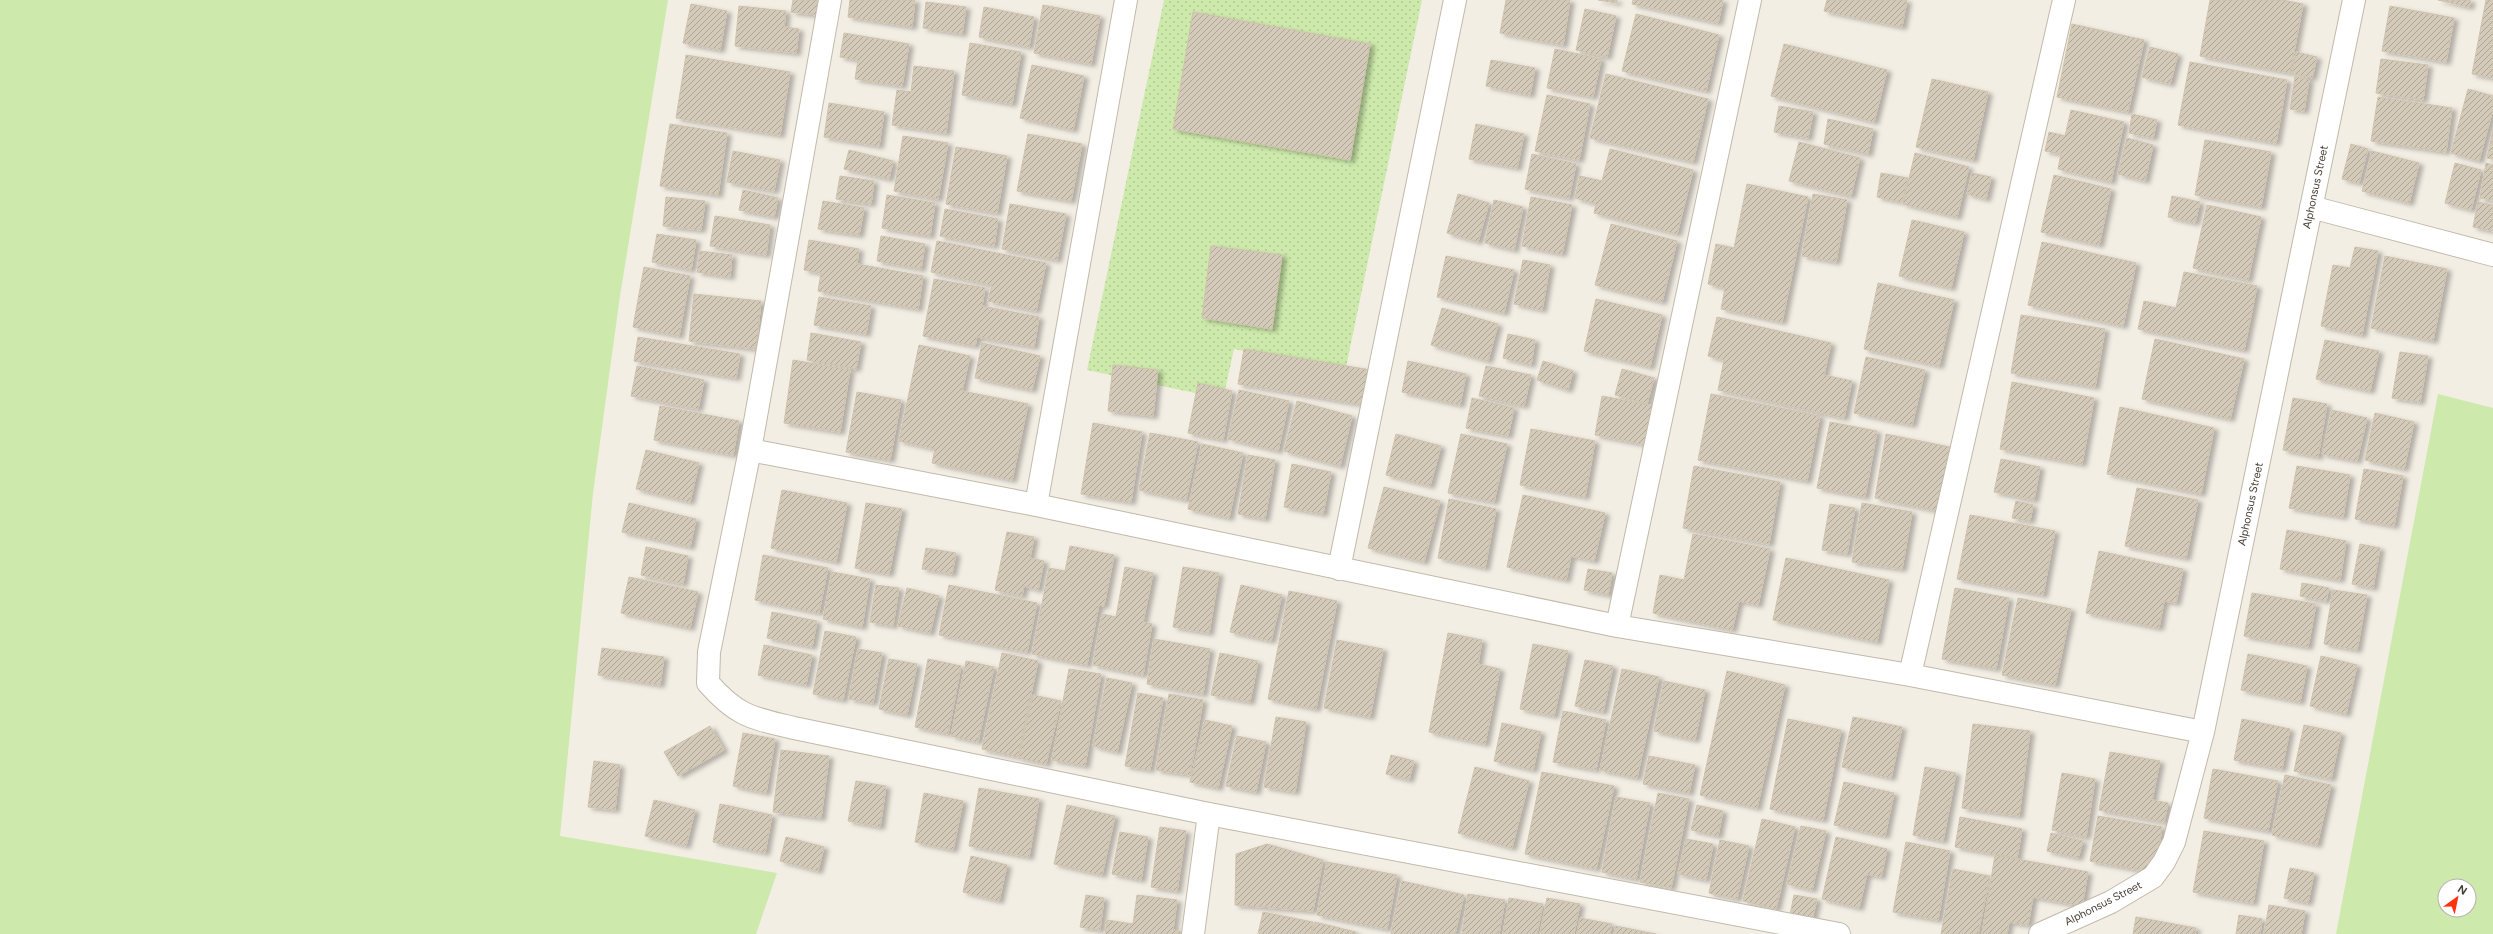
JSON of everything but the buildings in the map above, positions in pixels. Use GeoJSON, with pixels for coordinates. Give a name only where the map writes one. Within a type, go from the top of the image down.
{"type":"FeatureCollection","features":[{"type":"Feature","properties":{"kind":"street"},"geometry":{"type":"LineString","coordinates":[[830,0],[750,450],[709,652],[708,683],[724,701],[749,717],[786,726],[1209,814],[1839,934]]}},
{"type":"Feature","properties":{"kind":"street"},"geometry":{"type":"LineString","coordinates":[[1036,506],[1126,0]]}},
{"type":"Feature","properties":{"kind":"street"},"geometry":{"type":"LineString","coordinates":[[1339,569],[1455,0]]}},
{"type":"Feature","properties":{"kind":"street"},"geometry":{"type":"LineString","coordinates":[[1617,626],[1750,0]]}},
{"type":"Feature","properties":{"kind":"street"},"geometry":{"type":"LineString","coordinates":[[1910,675],[2064,0]]}},
{"type":"Feature","properties":{"kind":"street","name":"Alphonsus Street"},"geometry":{"type":"LineString","coordinates":[[2040,934],[2111,902],[2154,877],[2164,862],[2174,842],[2203,732],[2354,0]]}},
{"type":"Feature","properties":{"kind":"street"},"geometry":{"type":"LineString","coordinates":[[2311,207],[2493,255]]}},
{"type":"Feature","properties":{"kind":"street"},"geometry":{"type":"LineString","coordinates":[[750,450],[1036,506],[1617,626],[1910,675],[2203,732]]}},
{"type":"Feature","properties":{"kind":"street"},"geometry":{"type":"LineString","coordinates":[[1193,934],[1209,814]]}},
{"type":"Feature","properties":{"kind":"green space"},"geometry":{"type":"Polygon","coordinates":[[[0,0],[668,0],[620,296],[593,493],[560,836],[777,873],[756,934],[0,934],[0,0]]]}},
{"type":"Feature","properties":{"kind":"green space"},"geometry":{"type":"Polygon","coordinates":[[[1164,0],[1422,0],[1345,372],[1234,349],[1223,399],[1087,370],[1164,0]]]}},
{"type":"Feature","properties":{"kind":"green space"},"geometry":{"type":"Polygon","coordinates":[[[2438,394],[2493,408],[2493,934],[2336,934],[2438,394]]]}}]}
